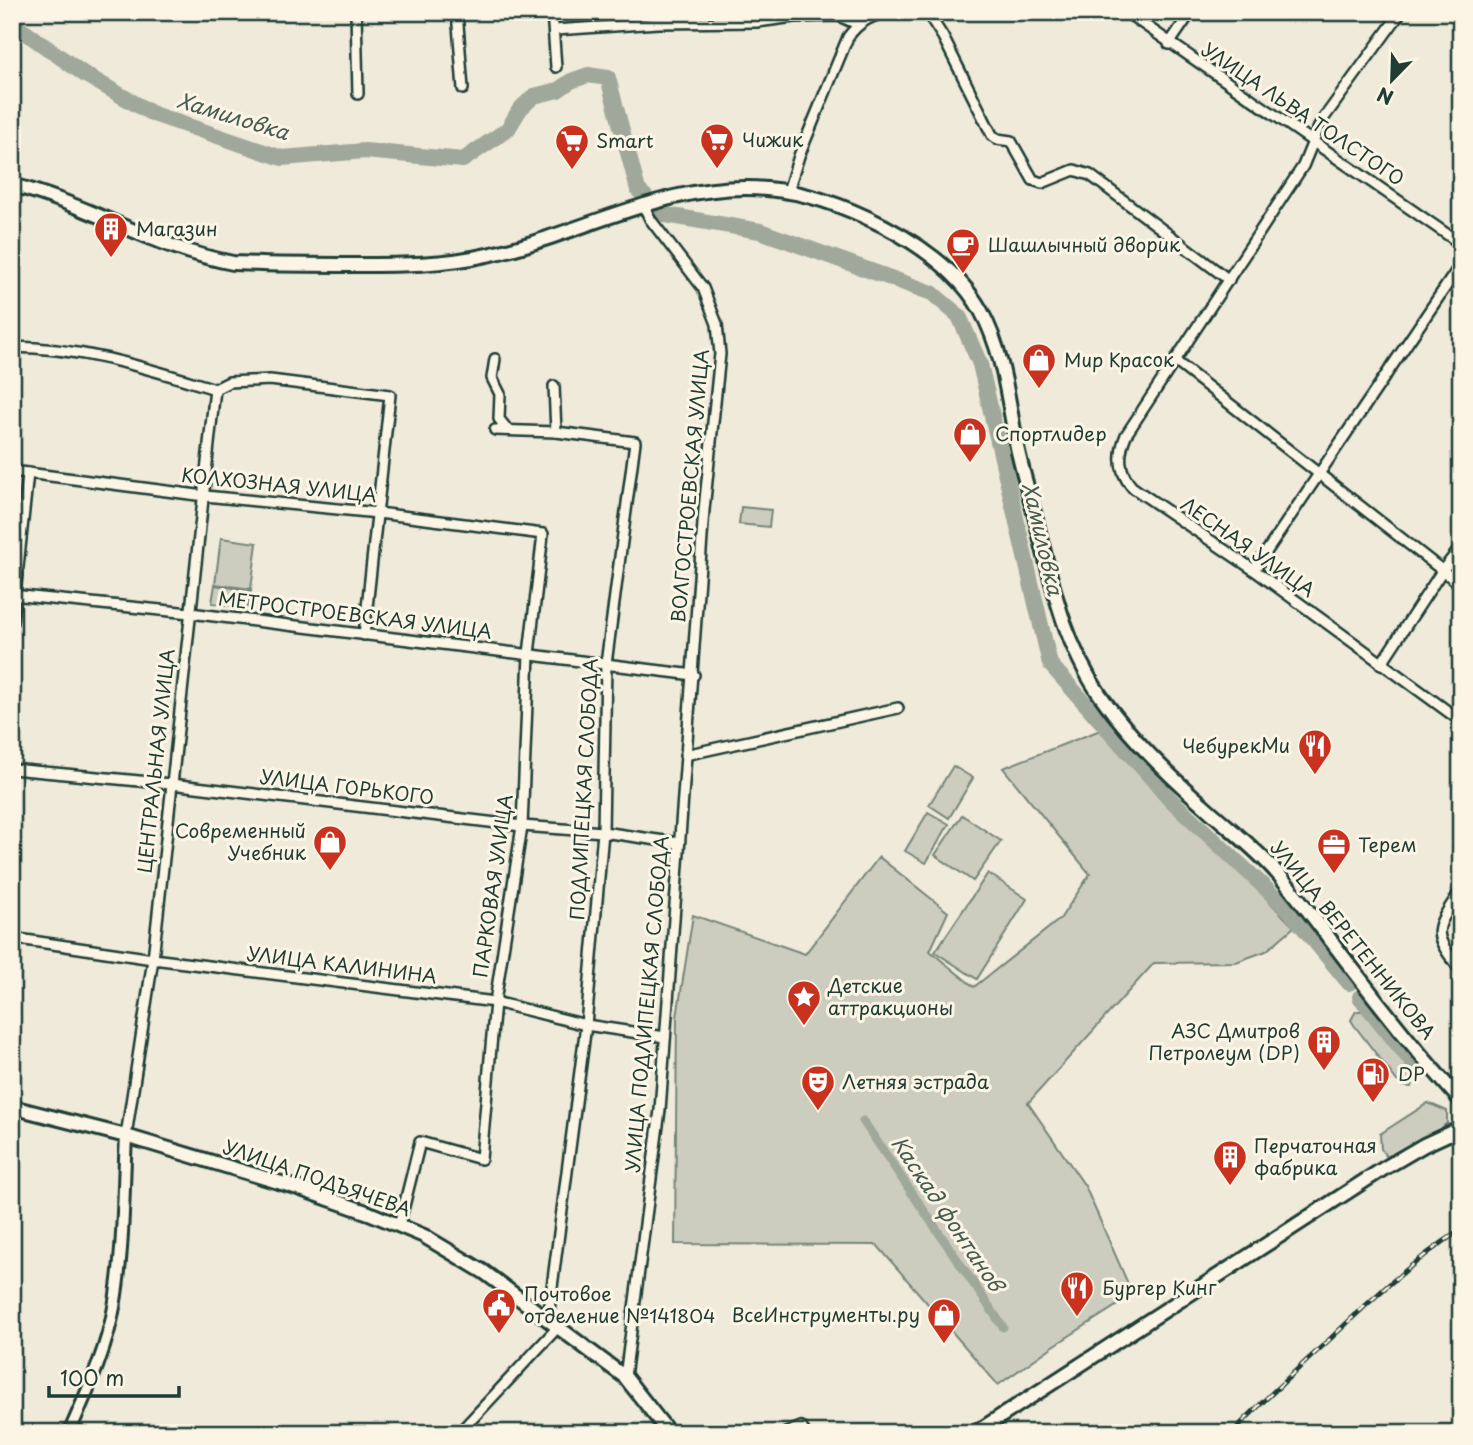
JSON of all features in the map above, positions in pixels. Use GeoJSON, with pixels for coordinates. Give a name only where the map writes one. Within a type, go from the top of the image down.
{"type":"FeatureCollection","features":[{"type":"Feature","properties":{"kind":"main road","name":"УЛИЦА ВЕРЕТЕННИКОВА"},"geometry":{"type":"LineString","coordinates":[[12,185],[64,201],[192,253],[233,263],[274,265],[449,262],[489,255],[643,204],[715,191],[763,188],[788,191],[854,211],[915,244],[953,274],[981,309],[994,338],[1044,553],[1068,636],[1082,668],[1110,708],[1155,759],[1280,875],[1358,977],[1461,1101]]}},
{"type":"Feature","properties":{"kind":"main road","name":"УЛИЦА ПОДЪЯЧЕВА"},"geometry":{"type":"LineString","coordinates":[[12,1107],[126,1136],[298,1188],[424,1236],[484,1272],[625,1377],[669,1433]]}},
{"type":"Feature","properties":{"kind":"main road"},"geometry":{"type":"LineString","coordinates":[[975,1433],[1383,1169],[1424,1145],[1461,1128]]}},
{"type":"Feature","properties":{"kind":"street"},"geometry":{"type":"LineString","coordinates":[[356,12],[358,94]]}},
{"type":"Feature","properties":{"kind":"street"},"geometry":{"type":"LineString","coordinates":[[457,12],[463,89]]}},
{"type":"Feature","properties":{"kind":"street"},"geometry":{"type":"LineString","coordinates":[[552,12],[556,68]]}},
{"type":"Feature","properties":{"kind":"street"},"geometry":{"type":"LineString","coordinates":[[657,12],[658,23]]}},
{"type":"Feature","properties":{"kind":"street"},"geometry":{"type":"LineString","coordinates":[[788,191],[799,156],[848,37],[857,24],[887,12]]}},
{"type":"Feature","properties":{"kind":"street"},"geometry":{"type":"LineString","coordinates":[[928,12],[992,135],[997,139],[1012,141],[1036,182],[1042,183],[1074,170],[1090,175],[1229,281]]}},
{"type":"Feature","properties":{"kind":"street","name":"УЛИЦА ЛЬВА ТОЛСТОГО"},"geometry":{"type":"LineString","coordinates":[[1126,12],[1312,143],[1459,240]]}},
{"type":"Feature","properties":{"kind":"street"},"geometry":{"type":"LineString","coordinates":[[1169,44],[1191,12]]}},
{"type":"Feature","properties":{"kind":"street","name":"ЛЕСНАЯ УЛИЦА"},"geometry":{"type":"LineString","coordinates":[[1401,12],[1321,122],[1303,166],[1126,435],[1121,448],[1120,464],[1132,487],[1254,570],[1461,722]]}},
{"type":"Feature","properties":{"kind":"street"},"geometry":{"type":"LineString","coordinates":[[555,30],[757,17],[839,16],[857,24]]}},
{"type":"Feature","properties":{"kind":"street","name":"ВОЛГОСТРОЕВСКАЯ УЛИЦА"},"geometry":{"type":"LineString","coordinates":[[643,204],[650,219],[703,288],[717,324],[720,354],[704,510],[694,675]]}},
{"type":"Feature","properties":{"kind":"street"},"geometry":{"type":"LineString","coordinates":[[1254,570],[1461,264]]}},
{"type":"Feature","properties":{"kind":"street"},"geometry":{"type":"LineString","coordinates":[[12,347],[45,348],[103,356],[215,389],[229,382],[270,380],[390,395],[364,635]]}},
{"type":"Feature","properties":{"kind":"street"},"geometry":{"type":"LineString","coordinates":[[495,359],[492,378],[500,394],[499,419],[507,429]]}},
{"type":"Feature","properties":{"kind":"street"},"geometry":{"type":"LineString","coordinates":[[1175,361],[1461,585]]}},
{"type":"Feature","properties":{"kind":"street"},"geometry":{"type":"LineString","coordinates":[[554,386],[556,432]]}},
{"type":"Feature","properties":{"kind":"street","name":"ЦЕНТРАЛЬНАЯ УЛИЦА"},"geometry":{"type":"LineString","coordinates":[[126,1136],[153,959],[215,389]]}},
{"type":"Feature","properties":{"kind":"street","name":"ПОДЛИПЕЦКАЯ СЛОБОДА"},"geometry":{"type":"LineString","coordinates":[[495,430],[556,432],[635,442],[606,664],[603,832],[586,1025],[553,1322]]}},
{"type":"Feature","properties":{"kind":"street","name":"КОЛХОЗНАЯ УЛИЦА"},"geometry":{"type":"LineString","coordinates":[[12,471],[543,534]]}},
{"type":"Feature","properties":{"kind":"street"},"geometry":{"type":"LineString","coordinates":[[12,623],[28,473]]}},
{"type":"Feature","properties":{"kind":"street","name":"ПАРКОВАЯ УЛИЦА"},"geometry":{"type":"LineString","coordinates":[[399,1226],[420,1142],[481,1159],[487,1117],[495,1002],[522,826],[529,654],[543,534]]}},
{"type":"Feature","properties":{"kind":"street"},"geometry":{"type":"LineString","coordinates":[[1381,664],[1442,571],[1461,547]]}},
{"type":"Feature","properties":{"kind":"street","name":"МЕТРОСТРОЕВСКАЯ УЛИЦА"},"geometry":{"type":"LineString","coordinates":[[14,595],[190,613],[694,675]]}},
{"type":"Feature","properties":{"kind":"street","name":"УЛИЦА ПОДЛИПЕЦКАЯ СЛОБОДА"},"geometry":{"type":"LineString","coordinates":[[625,1377],[660,1110],[678,843],[694,675]]}},
{"type":"Feature","properties":{"kind":"street"},"geometry":{"type":"LineString","coordinates":[[685,755],[898,708]]}},
{"type":"Feature","properties":{"kind":"street","name":"УЛИЦА ГОРЬКОГО"},"geometry":{"type":"LineString","coordinates":[[12,769],[172,784],[522,826],[603,832],[678,843]]}},
{"type":"Feature","properties":{"kind":"street"},"geometry":{"type":"LineString","coordinates":[[1461,890],[1441,920],[1438,931],[1440,943],[1461,971]]}},
{"type":"Feature","properties":{"kind":"street","name":"УЛИЦА КАЛИНИНА"},"geometry":{"type":"LineString","coordinates":[[12,938],[153,959],[495,1002],[586,1025],[665,1037]]}},
{"type":"Feature","properties":{"kind":"street"},"geometry":{"type":"LineString","coordinates":[[69,1433],[95,1369],[114,1310],[121,1259],[126,1136]]}},
{"type":"Feature","properties":{"kind":"street"},"geometry":{"type":"LineString","coordinates":[[459,1433],[553,1322]]}},
{"type":"Feature","properties":{"kind":"street"},"geometry":{"type":"LineString","coordinates":[[786,1433],[801,1427],[805,1433]]}},
{"type":"Feature","properties":{"kind":"shaded area"},"geometry":{"type":"Polygon","coordinates":[[[741,507],[771,510],[769,527],[739,524],[741,507]]]}},
{"type":"Feature","properties":{"kind":"shaded area"},"geometry":{"type":"Polygon","coordinates":[[[221,538],[257,543],[251,589],[215,584],[221,538]]]}},
{"type":"Feature","properties":{"kind":"shaded area"},"geometry":{"type":"Polygon","coordinates":[[[215,585],[251,591],[248,608],[212,603],[215,585]]]}},
{"type":"Feature","properties":{"kind":"shaded area"},"geometry":{"type":"Polygon","coordinates":[[[1103,729],[1294,927],[1266,951],[1236,962],[1154,963],[1028,1103],[1085,1186],[1133,1295],[998,1385],[877,1245],[675,1244],[677,1017],[693,915],[805,954],[879,857],[948,912],[930,951],[974,987],[1060,919],[1090,874],[1003,768],[1103,729]]]}},
{"type":"Feature","properties":{"kind":"shaded area"},"geometry":{"type":"Polygon","coordinates":[[[953,766],[973,778],[949,818],[929,805],[953,766]]]}},
{"type":"Feature","properties":{"kind":"shaded area"},"geometry":{"type":"Polygon","coordinates":[[[928,812],[949,824],[926,863],[905,851],[928,812]]]}},
{"type":"Feature","properties":{"kind":"shaded area"},"geometry":{"type":"Polygon","coordinates":[[[962,815],[1001,841],[973,881],[935,855],[962,815]]]}},
{"type":"Feature","properties":{"kind":"shaded area"},"geometry":{"type":"Polygon","coordinates":[[[988,873],[1027,899],[977,979],[935,952],[988,873]]]}},
{"type":"Feature","properties":{"kind":"shaded area"},"geometry":{"type":"Polygon","coordinates":[[[1356,1011],[1363,1011],[1415,1075],[1411,1087],[1397,1081],[1354,1025],[1351,1020],[1356,1011]]]}},
{"type":"Feature","properties":{"kind":"shaded area"},"geometry":{"type":"Polygon","coordinates":[[[1428,1103],[1447,1111],[1447,1123],[1387,1157],[1381,1149],[1380,1134],[1428,1103]]]}},
{"type":"Feature","properties":{"kind":"waterway","name":"Хамиловка"},"geometry":{"type":"LineString","coordinates":[[12,23],[84,74],[153,114],[282,158],[365,151],[463,160],[508,129],[520,109],[534,96],[558,90],[571,81],[588,75],[608,78],[638,190],[645,196]]}},
{"type":"Feature","properties":{"kind":"waterway","name":"Хамиловка"},"geometry":{"type":"LineString","coordinates":[[658,208],[666,215],[760,231],[932,293],[959,316],[980,364],[1050,664],[1171,800],[1289,910],[1349,983]]}},
{"type":"Feature","properties":{"kind":"waterway","name":"Хамиловка"},"geometry":{"type":"LineString","coordinates":[[1360,997],[1416,1067]]}},
{"type":"Feature","properties":{"kind":"waterway","name":"Каскад фонтанов"},"geometry":{"type":"LineString","coordinates":[[863,1121],[1003,1327]]}},
{"type":"Feature","properties":{"kind":"railway"},"geometry":{"type":"LineString","coordinates":[[1232,1433],[1376,1296],[1461,1230]]}},
{"type":"Feature","properties":{"kind":"place","name":"Чижик"},"geometry":{"type":"Point","coordinates":[717,170]}},
{"type":"Feature","properties":{"kind":"place","name":"Smart"},"geometry":{"type":"Point","coordinates":[572,171]}},
{"type":"Feature","properties":{"kind":"place","name":"Магазин"},"geometry":{"type":"Point","coordinates":[111,259]}},
{"type":"Feature","properties":{"kind":"place","name":"Шашлычный дворик"},"geometry":{"type":"Point","coordinates":[963,275]}},
{"type":"Feature","properties":{"kind":"place","name":"Мир Красок"},"geometry":{"type":"Point","coordinates":[1039,390]}},
{"type":"Feature","properties":{"kind":"place","name":"Спортлидер"},"geometry":{"type":"Point","coordinates":[970,464]}},
{"type":"Feature","properties":{"kind":"place","name":"ЧебурекМи"},"geometry":{"type":"Point","coordinates":[1315,776]}},
{"type":"Feature","properties":{"kind":"place","name":"Современный Учебник"},"geometry":{"type":"Point","coordinates":[330,872]}},
{"type":"Feature","properties":{"kind":"place","name":"Терем"},"geometry":{"type":"Point","coordinates":[1334,875]}},
{"type":"Feature","properties":{"kind":"place","name":"Детские аттракционы"},"geometry":{"type":"Point","coordinates":[804,1027]}},
{"type":"Feature","properties":{"kind":"place","name":"АЗС Дмитров Петролеум (DP)"},"geometry":{"type":"Point","coordinates":[1324,1072]}},
{"type":"Feature","properties":{"kind":"place","name":"DP"},"geometry":{"type":"Point","coordinates":[1373,1104]}},
{"type":"Feature","properties":{"kind":"place","name":"Летняя эстрада"},"geometry":{"type":"Point","coordinates":[818,1112]}},
{"type":"Feature","properties":{"kind":"place","name":"Перчаточная фабрика"},"geometry":{"type":"Point","coordinates":[1230,1187]}},
{"type":"Feature","properties":{"kind":"place","name":"Бургер Кинг"},"geometry":{"type":"Point","coordinates":[1077,1318]}},
{"type":"Feature","properties":{"kind":"place","name":"Почтовое отделение №141804"},"geometry":{"type":"Point","coordinates":[499,1335]}},
{"type":"Feature","properties":{"kind":"place","name":"ВсеИнструменты.ру"},"geometry":{"type":"Point","coordinates":[944,1345]}}]}
